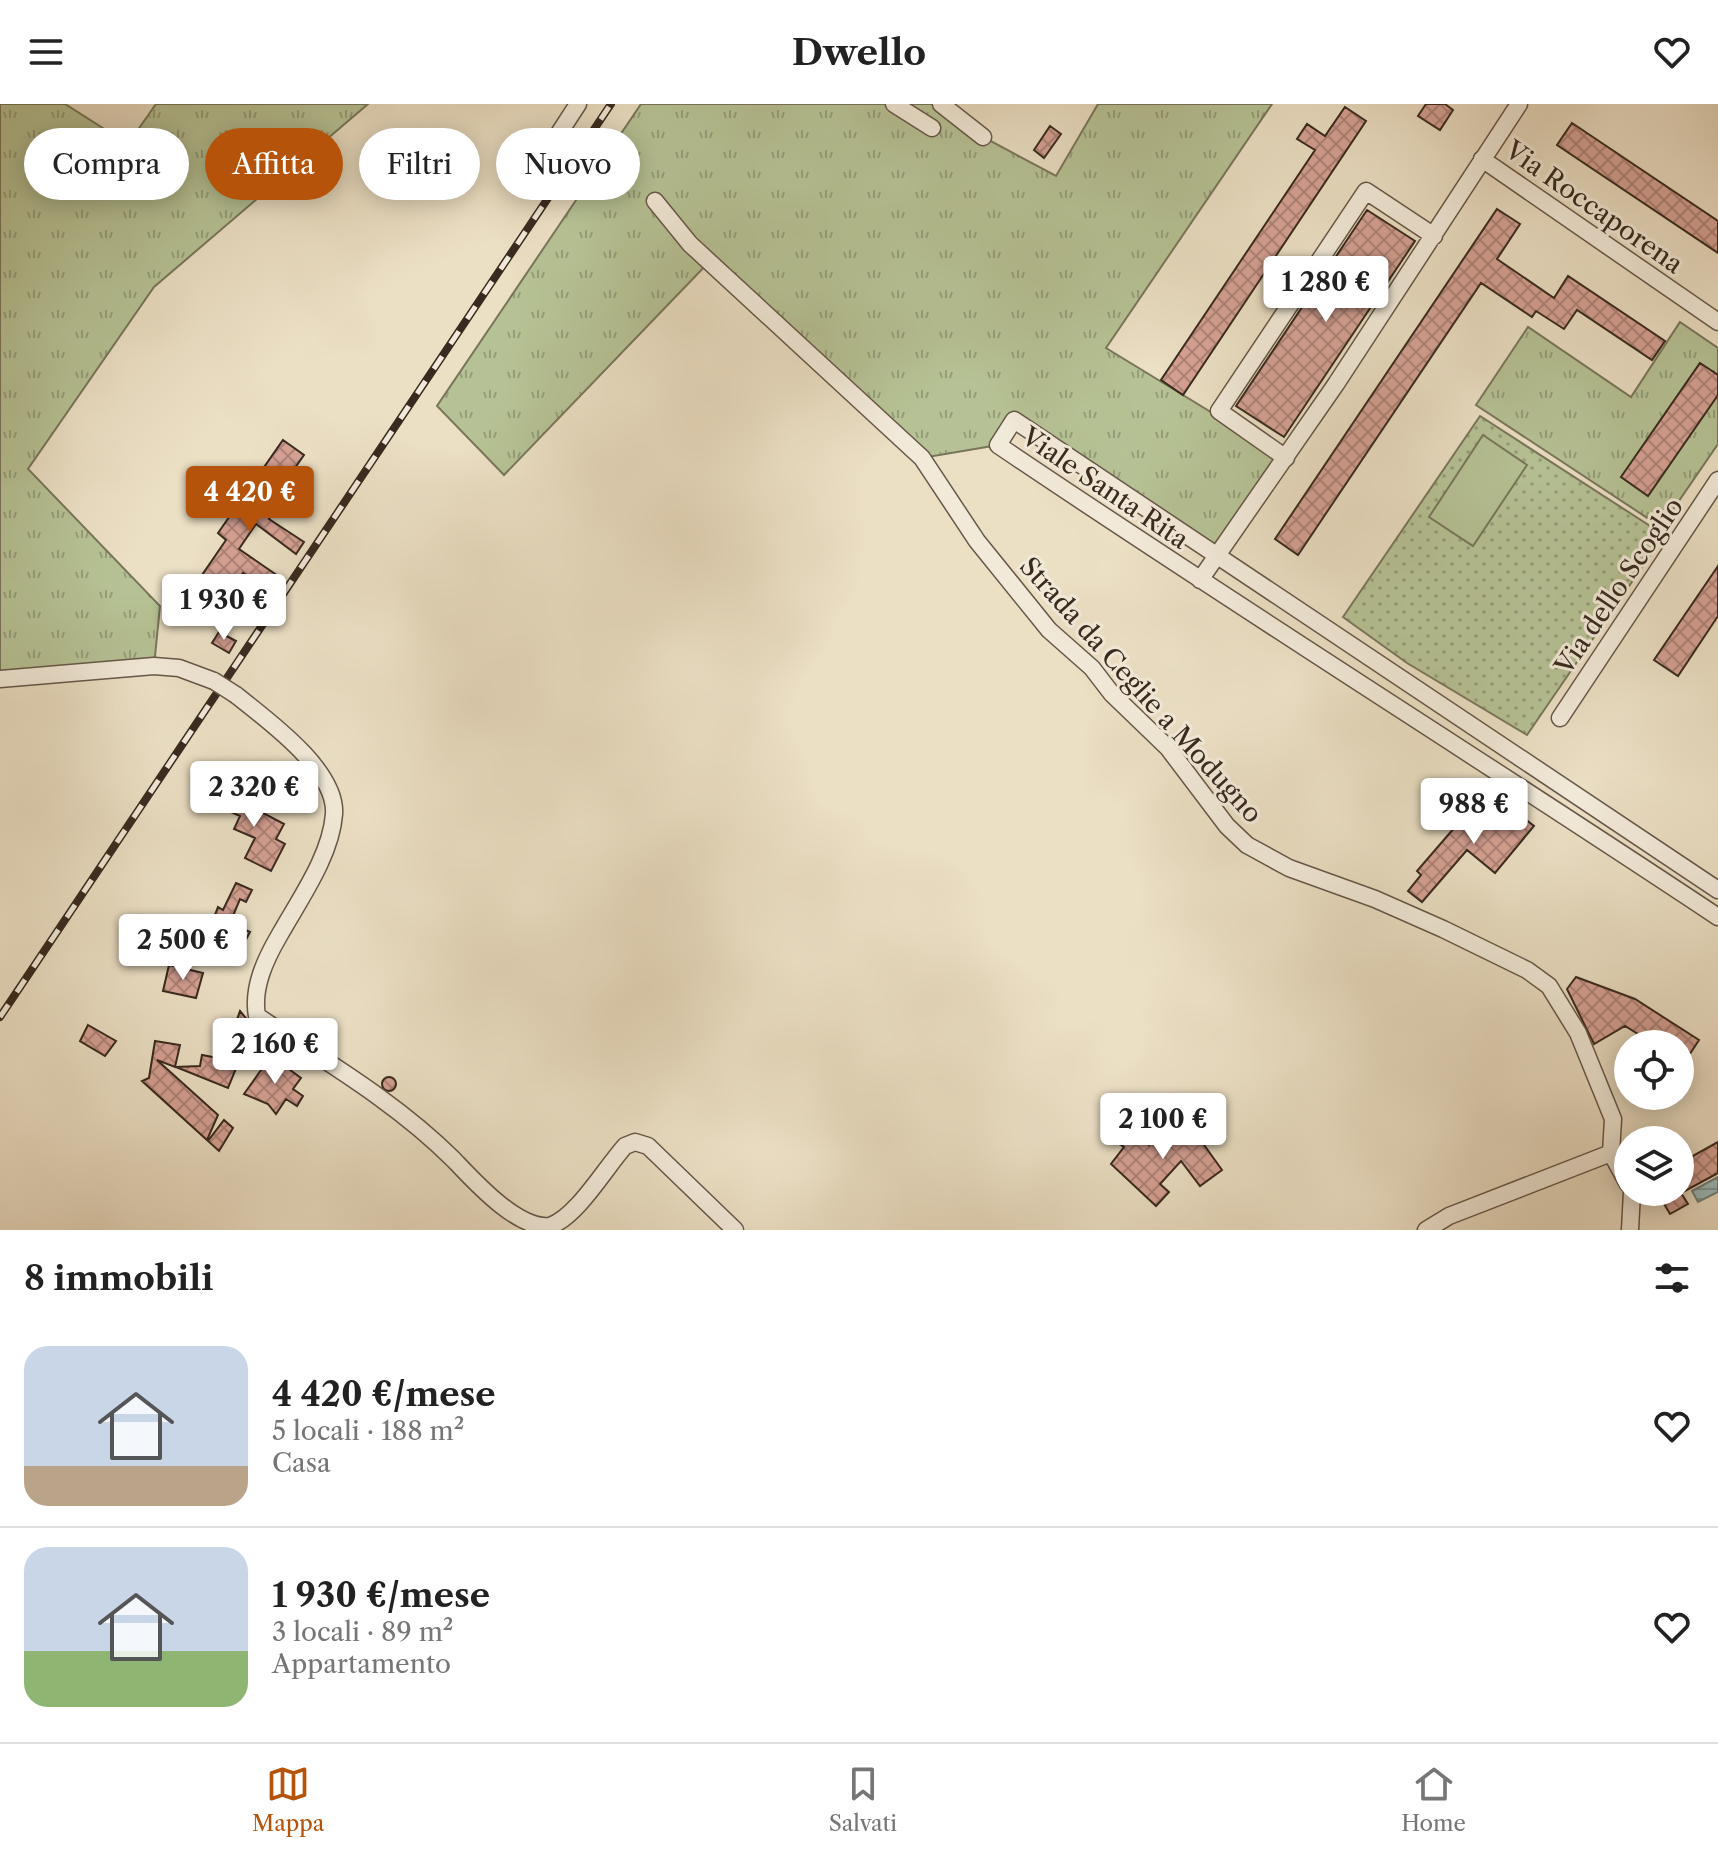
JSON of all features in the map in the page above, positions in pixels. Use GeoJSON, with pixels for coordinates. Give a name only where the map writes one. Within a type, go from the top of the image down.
{"type":"FeatureCollection","features":[{"type":"Feature","properties":{"kind":"street"},"geometry":{"type":"LineString","coordinates":[[562,128],[578,104]]}},
{"type":"Feature","properties":{"kind":"street"},"geometry":{"type":"LineString","coordinates":[[894,104],[932,128]]}},
{"type":"Feature","properties":{"kind":"street"},"geometry":{"type":"LineString","coordinates":[[941,104],[983,137]]}},
{"type":"Feature","properties":{"kind":"street"},"geometry":{"type":"LineString","coordinates":[[1200,580],[1286,458],[1519,104]]}},
{"type":"Feature","properties":{"kind":"street","name":"Via Roccaporena"},"geometry":{"type":"LineString","coordinates":[[1482,159],[1718,322]]}},
{"type":"Feature","properties":{"kind":"street"},"geometry":{"type":"LineString","coordinates":[[1286,458],[1219,411],[1320,258],[1366,191],[1434,236]]}},
{"type":"Feature","properties":{"kind":"street","name":"Strada da Ceglie a Modugno"},"geometry":{"type":"LineString","coordinates":[[655,201],[690,244],[922,458],[977,541],[1049,630],[1092,668],[1112,694],[1168,748],[1227,826],[1247,845],[1289,868],[1375,899],[1443,929],[1527,970],[1549,986],[1578,1033],[1613,1119],[1611,1153],[1614,1158]]}},
{"type":"Feature","properties":{"kind":"street","name":"Viale Santa Rita"},"geometry":{"type":"LineString","coordinates":[[1718,890],[1014,420],[998,445],[1718,917]]}},
{"type":"Feature","properties":{"kind":"street","name":"Via dello Scoglio"},"geometry":{"type":"LineString","coordinates":[[1560,718],[1718,480]]}},
{"type":"Feature","properties":{"kind":"street"},"geometry":{"type":"LineString","coordinates":[[0,679],[154,666],[179,668],[214,681],[236,695],[295,744],[324,779],[335,812],[321,858],[265,961],[255,1001],[257,1016],[392,1105],[512,1218],[532,1227],[550,1227],[567,1216],[625,1146],[635,1142],[654,1151],[735,1230]]}},
{"type":"Feature","properties":{"kind":"street"},"geometry":{"type":"LineString","coordinates":[[1409,712],[1422,693]]}},
{"type":"Feature","properties":{"kind":"street"},"geometry":{"type":"LineString","coordinates":[[1426,1230],[1449,1216],[1611,1153]]}},
{"type":"Feature","properties":{"kind":"street"},"geometry":{"type":"LineString","coordinates":[[1630,1230],[1631,1206]]}},
{"type":"Feature","properties":{"kind":"green space"},"geometry":{"type":"Polygon","coordinates":[[[0,104],[65,104],[103,128],[24,128],[24,200],[189,200],[189,128],[139,128],[156,104],[368,104],[340,128],[205,128],[205,200],[256,200],[154,287],[28,469],[160,606],[154,666],[0,676],[0,104]]]}},
{"type":"Feature","properties":{"kind":"green space"},"geometry":{"type":"Polygon","coordinates":[[[641,104],[941,104],[983,137],[1056,176],[1098,104],[1272,104],[1106,348],[1286,458],[1215,557],[1014,421],[998,445],[922,458],[710,261],[504,475],[437,406],[576,200],[640,200],[640,128],[625,128],[641,104]]]}},
{"type":"Feature","properties":{"kind":"green space"},"geometry":{"type":"Polygon","coordinates":[[[1680,322],[1718,348],[1718,444],[1661,527],[1476,405],[1528,327],[1631,397],[1680,322]]]}},
{"type":"Feature","properties":{"kind":"green space"},"geometry":{"type":"Polygon","coordinates":[[[1480,416],[1664,535],[1527,735],[1407,663],[1343,617],[1480,416]]]}},
{"type":"Feature","properties":{"kind":"green space"},"geometry":{"type":"Polygon","coordinates":[[[1483,435],[1527,465],[1473,546],[1429,517],[1483,435]]]}},
{"type":"Feature","properties":{"kind":"water"},"geometry":{"type":"Polygon","coordinates":[[[1718,1177],[1718,1192],[1698,1202],[1694,1190],[1718,1177]]]}},
{"type":"Feature","properties":{"kind":"building"},"geometry":{"type":"Polygon","coordinates":[[[1426,104],[1445,104],[1453,110],[1440,130],[1418,116],[1426,104]]]}},
{"type":"Feature","properties":{"kind":"building"},"geometry":{"type":"Polygon","coordinates":[[[1345,107],[1366,121],[1183,395],[1161,380],[1315,150],[1297,139],[1307,124],[1325,136],[1345,107]]]}},
{"type":"Feature","properties":{"kind":"building"},"geometry":{"type":"Polygon","coordinates":[[[1572,123],[1718,221],[1718,253],[1557,145],[1572,123]]]}},
{"type":"Feature","properties":{"kind":"building"},"geometry":{"type":"Polygon","coordinates":[[[1050,126],[1061,134],[1044,158],[1034,150],[1050,126]]]}},
{"type":"Feature","properties":{"kind":"building"},"geometry":{"type":"Polygon","coordinates":[[[1497,209],[1520,224],[1497,259],[1554,298],[1568,276],[1665,341],[1652,360],[1577,310],[1564,329],[1536,311],[1532,317],[1481,283],[1298,555],[1275,539],[1497,209]]]}},
{"type":"Feature","properties":{"kind":"building"},"geometry":{"type":"Polygon","coordinates":[[[1367,210],[1415,241],[1284,437],[1236,406],[1367,210]]]}},
{"type":"Feature","properties":{"kind":"building"},"geometry":{"type":"Polygon","coordinates":[[[1700,363],[1718,375],[1718,395],[1648,496],[1621,477],[1700,363]]]}},
{"type":"Feature","properties":{"kind":"building"},"geometry":{"type":"Polygon","coordinates":[[[283,440],[304,455],[283,485],[289,490],[269,519],[304,542],[296,554],[256,524],[239,549],[281,578],[271,592],[243,573],[216,615],[203,604],[201,608],[188,599],[189,594],[226,540],[218,533],[283,440]]]}},
{"type":"Feature","properties":{"kind":"building"},"geometry":{"type":"Polygon","coordinates":[[[1718,566],[1718,616],[1678,676],[1654,660],[1718,566]]]}},
{"type":"Feature","properties":{"kind":"building"},"geometry":{"type":"Polygon","coordinates":[[[219,632],[236,641],[229,653],[212,643],[219,632]]]}},
{"type":"Feature","properties":{"kind":"building"},"geometry":{"type":"Polygon","coordinates":[[[216,788],[284,824],[276,839],[285,844],[271,871],[245,858],[255,838],[234,829],[240,816],[209,802],[216,788]]]}},
{"type":"Feature","properties":{"kind":"building"},"geometry":{"type":"Polygon","coordinates":[[[1500,800],[1534,826],[1495,873],[1467,850],[1422,902],[1408,891],[1421,875],[1417,871],[1468,812],[1482,823],[1500,800]]]}},
{"type":"Feature","properties":{"kind":"building"},"geometry":{"type":"Polygon","coordinates":[[[236,883],[252,890],[246,902],[240,899],[230,923],[250,932],[242,947],[208,933],[218,907],[223,910],[236,883]]]}},
{"type":"Feature","properties":{"kind":"building"},"geometry":{"type":"Polygon","coordinates":[[[169,965],[203,973],[196,998],[163,991],[169,965]]]}},
{"type":"Feature","properties":{"kind":"building"},"geometry":{"type":"Polygon","coordinates":[[[1576,977],[1635,999],[1683,1030],[1631,1030],[1625,1026],[1594,1044],[1567,989],[1576,977]]]}},
{"type":"Feature","properties":{"kind":"building"},"geometry":{"type":"Polygon","coordinates":[[[240,1011],[253,1027],[228,1088],[176,1067],[200,1066],[202,1055],[223,1059],[240,1011]]]}},
{"type":"Feature","properties":{"kind":"building"},"geometry":{"type":"Polygon","coordinates":[[[88,1025],[116,1041],[105,1056],[80,1041],[88,1025]]]}},
{"type":"Feature","properties":{"kind":"building"},"geometry":{"type":"Polygon","coordinates":[[[155,1041],[180,1045],[175,1067],[157,1060],[218,1115],[207,1140],[142,1081],[149,1078],[155,1041]]]}},
{"type":"Feature","properties":{"kind":"building"},"geometry":{"type":"Polygon","coordinates":[[[271,1056],[301,1078],[293,1089],[303,1096],[297,1106],[286,1099],[276,1114],[268,1104],[244,1094],[271,1056]]]}},
{"type":"Feature","properties":{"kind":"building"},"geometry":{"type":"Polygon","coordinates":[[[389,1077],[396,1084],[389,1091],[382,1084],[389,1077]]]}},
{"type":"Feature","properties":{"kind":"building"},"geometry":{"type":"Polygon","coordinates":[[[224,1120],[233,1128],[219,1151],[208,1141],[224,1120]]]}},
{"type":"Feature","properties":{"kind":"building"},"geometry":{"type":"Polygon","coordinates":[[[1170,1128],[1179,1136],[1185,1131],[1191,1139],[1197,1135],[1222,1170],[1200,1186],[1181,1161],[1160,1184],[1169,1192],[1156,1206],[1111,1164],[1124,1147],[1118,1143],[1131,1129],[1149,1145],[1170,1128]]]}},
{"type":"Feature","properties":{"kind":"building"},"geometry":{"type":"Polygon","coordinates":[[[1718,1142],[1718,1173],[1694,1186],[1694,1155],[1718,1142]]]}},
{"type":"Feature","properties":{"kind":"building"},"geometry":{"type":"Polygon","coordinates":[[[1665,1206],[1684,1206],[1670,1214],[1665,1206]]]}},
{"type":"Feature","properties":{"kind":"railway"},"geometry":{"type":"LineString","coordinates":[[0,1017],[611,104]]}}]}
